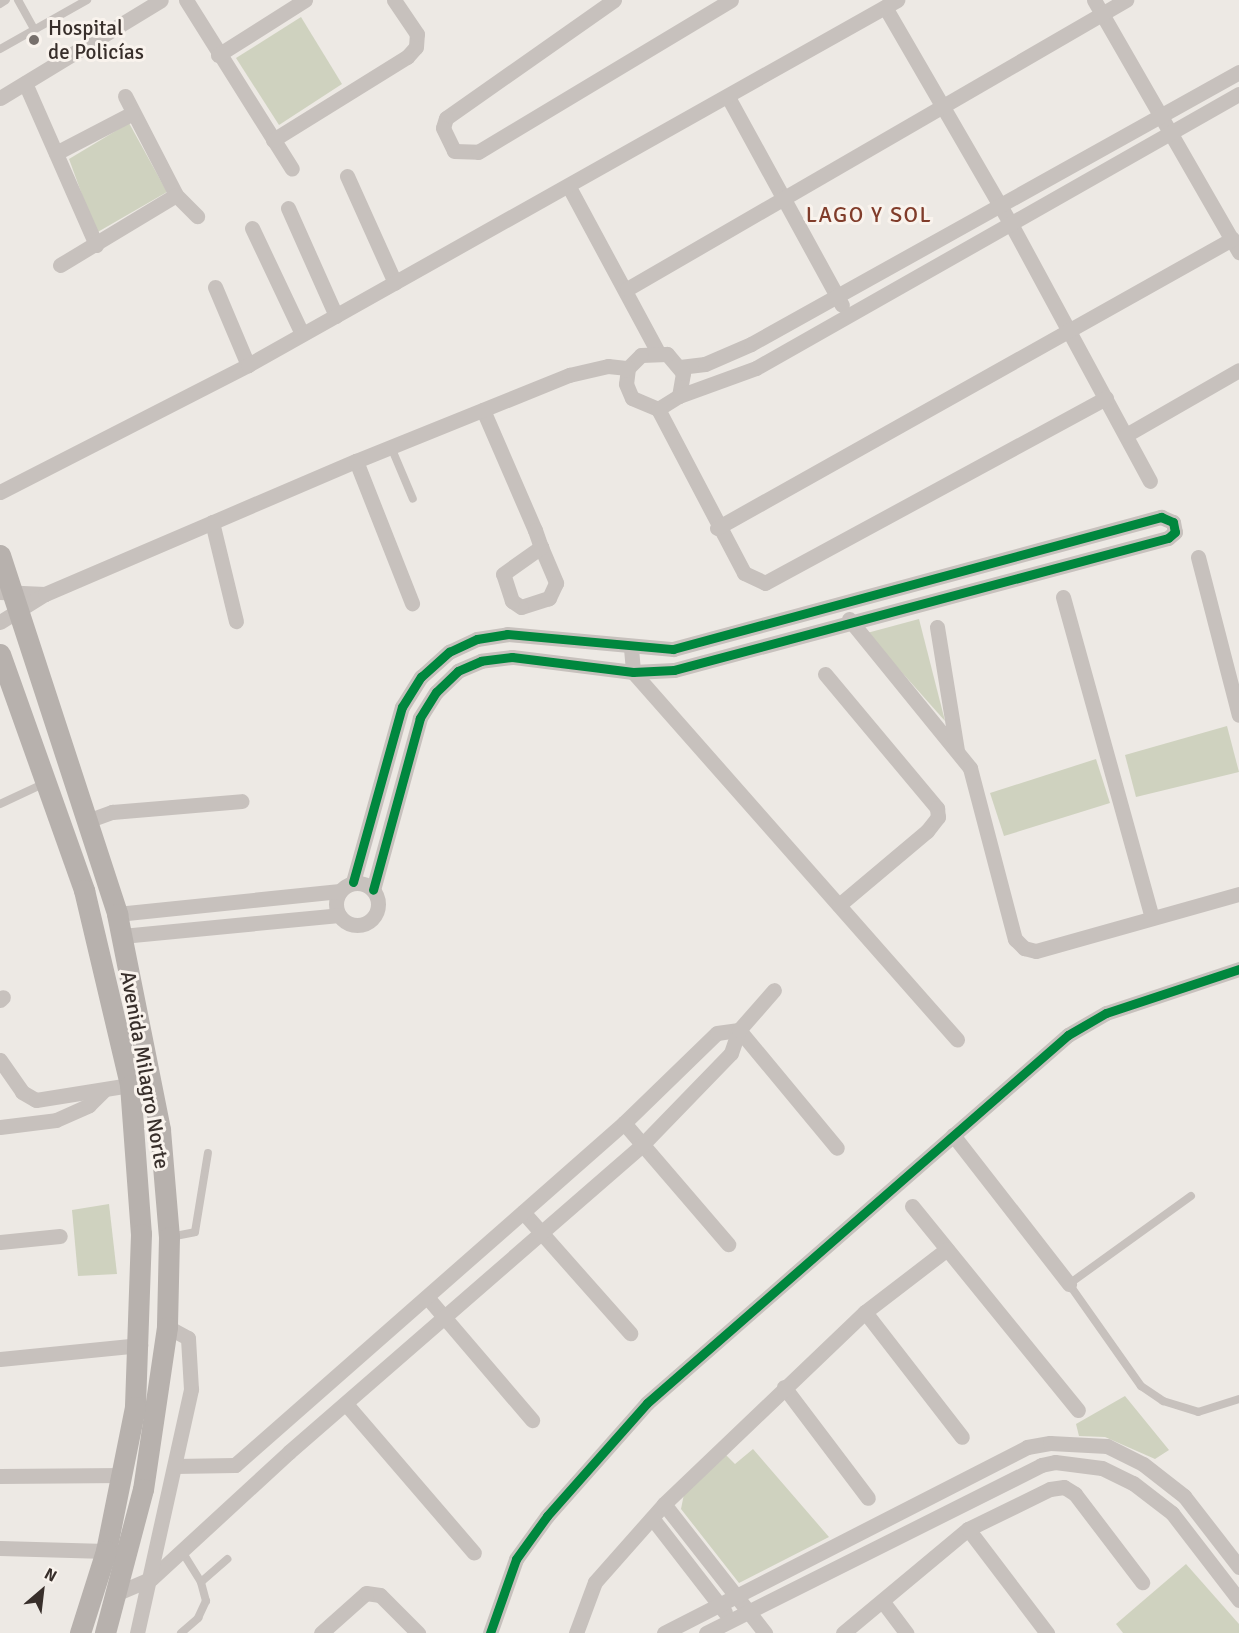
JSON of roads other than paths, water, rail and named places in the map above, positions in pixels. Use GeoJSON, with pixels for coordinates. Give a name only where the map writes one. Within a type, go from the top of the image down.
{"type":"FeatureCollection","features":[{"type":"Feature","properties":{"kind":"main road","name":"Avenida Milagro Norte"},"geometry":{"type":"LineString","coordinates":[[0,555],[9,618],[87,821],[117,914],[160,1130],[169,1237],[167,1327],[143,1489],[105,1633]]}},
{"type":"Feature","properties":{"kind":"main road","name":"Avenida Milagro Norte"},"geometry":{"type":"LineString","coordinates":[[0,654],[47,782],[92,917],[130,1085],[141,1234],[140,1345],[123,1475],[106,1551],[80,1633]]}},
{"type":"Feature","properties":{"kind":"street"},"geometry":{"type":"LineString","coordinates":[[0,98],[161,0]]}},
{"type":"Feature","properties":{"kind":"street"},"geometry":{"type":"LineString","coordinates":[[186,0],[218,55],[292,169]]}},
{"type":"Feature","properties":{"kind":"street"},"geometry":{"type":"LineString","coordinates":[[218,55],[305,0]]}},
{"type":"Feature","properties":{"kind":"street"},"geometry":{"type":"LineString","coordinates":[[273,140],[412,52],[417,34],[394,0]]}},
{"type":"Feature","properties":{"kind":"street"},"geometry":{"type":"LineString","coordinates":[[614,0],[446,118],[443,128],[454,151],[478,152],[731,0]]}},
{"type":"Feature","properties":{"kind":"street"},"geometry":{"type":"LineString","coordinates":[[717,528],[1070,332],[1235,246],[1175,134],[1095,0]]}},
{"type":"Feature","properties":{"kind":"street"},"geometry":{"type":"LineString","coordinates":[[627,289],[1126,0]]}},
{"type":"Feature","properties":{"kind":"street"},"geometry":{"type":"LineString","coordinates":[[0,492],[336,316],[891,4],[940,106],[996,206],[1011,224],[1150,481]]}},
{"type":"Feature","properties":{"kind":"street"},"geometry":{"type":"LineString","coordinates":[[569,187],[627,289],[658,352],[680,366],[705,364],[838,297],[996,206],[1239,72]]}},
{"type":"Feature","properties":{"kind":"street"},"geometry":{"type":"LineString","coordinates":[[25,83],[96,245]]}},
{"type":"Feature","properties":{"kind":"street"},"geometry":{"type":"LineString","coordinates":[[658,409],[679,396],[756,368],[1175,134],[1239,94]]}},
{"type":"Feature","properties":{"kind":"street"},"geometry":{"type":"LineString","coordinates":[[124,96],[131,114],[176,195],[197,216]]}},
{"type":"Feature","properties":{"kind":"street"},"geometry":{"type":"LineString","coordinates":[[728,97],[848,316]]}},
{"type":"Feature","properties":{"kind":"street"},"geometry":{"type":"LineString","coordinates":[[56,153],[131,114]]}},
{"type":"Feature","properties":{"kind":"street"},"geometry":{"type":"LineString","coordinates":[[347,176],[395,283]]}},
{"type":"Feature","properties":{"kind":"street"},"geometry":{"type":"LineString","coordinates":[[60,265],[176,195]]}},
{"type":"Feature","properties":{"kind":"street"},"geometry":{"type":"LineString","coordinates":[[288,208],[336,316]]}},
{"type":"Feature","properties":{"kind":"street"},"geometry":{"type":"LineString","coordinates":[[252,228],[302,334]]}},
{"type":"Feature","properties":{"kind":"street"},"geometry":{"type":"LineString","coordinates":[[215,286],[248,364]]}},
{"type":"Feature","properties":{"kind":"street"},"geometry":{"type":"LineString","coordinates":[[658,352],[641,355],[628,368],[626,384],[632,398],[658,409],[717,528],[744,573],[765,583],[1106,398]]}},
{"type":"Feature","properties":{"kind":"street"},"geometry":{"type":"LineString","coordinates":[[679,396],[683,381],[680,366]]}},
{"type":"Feature","properties":{"kind":"street"},"geometry":{"type":"LineString","coordinates":[[9,618],[45,594],[356,461],[591,368],[628,368]]}},
{"type":"Feature","properties":{"kind":"street"},"geometry":{"type":"LineString","coordinates":[[1126,435],[1239,370]]}},
{"type":"Feature","properties":{"kind":"street"},"geometry":{"type":"LineString","coordinates":[[483,410],[542,547]]}},
{"type":"Feature","properties":{"kind":"street"},"geometry":{"type":"LineString","coordinates":[[356,461],[412,603]]}},
{"type":"Feature","properties":{"kind":"street"},"geometry":{"type":"LineString","coordinates":[[117,914],[339,891],[353,882],[402,707],[421,677],[449,652],[477,639],[507,634],[631,648],[673,649],[842,606],[1161,517],[1170,518],[1176,527],[1168,538],[853,625],[674,670],[633,672],[512,657],[481,662],[458,671],[436,692],[420,718],[373,890],[378,908],[369,922],[352,924],[339,915],[122,936]]}},
{"type":"Feature","properties":{"kind":"street"},"geometry":{"type":"LineString","coordinates":[[212,522],[236,621]]}},
{"type":"Feature","properties":{"kind":"street"},"geometry":{"type":"LineString","coordinates":[[1198,558],[1239,715]]}},
{"type":"Feature","properties":{"kind":"street"},"geometry":{"type":"LineString","coordinates":[[5,591],[45,594]]}},
{"type":"Feature","properties":{"kind":"street"},"geometry":{"type":"LineString","coordinates":[[1063,597],[1152,915]]}},
{"type":"Feature","properties":{"kind":"street"},"geometry":{"type":"LineString","coordinates":[[842,606],[853,625],[957,750],[979,787],[1016,939],[1024,948],[1036,951],[1152,915],[1239,894]]}},
{"type":"Feature","properties":{"kind":"street"},"geometry":{"type":"LineString","coordinates":[[937,627],[957,750]]}},
{"type":"Feature","properties":{"kind":"street"},"geometry":{"type":"LineString","coordinates":[[631,648],[633,672],[957,1039]]}},
{"type":"Feature","properties":{"kind":"street"},"geometry":{"type":"LineString","coordinates":[[825,674],[937,808],[938,817],[927,831],[839,905]]}},
{"type":"Feature","properties":{"kind":"street"},"geometry":{"type":"LineString","coordinates":[[87,821],[112,812],[242,801]]}},
{"type":"Feature","properties":{"kind":"street"},"geometry":{"type":"LineString","coordinates":[[353,882],[373,890]]}},
{"type":"Feature","properties":{"kind":"street"},"geometry":{"type":"LineString","coordinates":[[339,891],[339,915]]}},
{"type":"Feature","properties":{"kind":"street"},"geometry":{"type":"LineString","coordinates":[[490,1633],[516,1559],[547,1516],[647,1403],[1068,1035],[1106,1013],[1239,969]]}},
{"type":"Feature","properties":{"kind":"street"},"geometry":{"type":"LineString","coordinates":[[115,1594],[151,1579],[289,1452],[641,1146],[731,1053],[738,1030],[774,990]]}},
{"type":"Feature","properties":{"kind":"street"},"geometry":{"type":"LineString","coordinates":[[176,1466],[206,1469],[236,1465],[624,1124],[717,1033],[738,1030]]}},
{"type":"Feature","properties":{"kind":"street"},"geometry":{"type":"LineString","coordinates":[[738,1030],[837,1148]]}},
{"type":"Feature","properties":{"kind":"street"},"geometry":{"type":"LineString","coordinates":[[0,1060],[22,1092],[36,1100],[130,1085]]}},
{"type":"Feature","properties":{"kind":"street"},"geometry":{"type":"LineString","coordinates":[[0,1127],[56,1120],[89,1105],[103,1091]]}},
{"type":"Feature","properties":{"kind":"street"},"geometry":{"type":"LineString","coordinates":[[624,1124],[728,1244]]}},
{"type":"Feature","properties":{"kind":"street"},"geometry":{"type":"LineString","coordinates":[[953,1135],[1069,1284]]}},
{"type":"Feature","properties":{"kind":"street"},"geometry":{"type":"LineString","coordinates":[[912,1206],[1078,1410]]}},
{"type":"Feature","properties":{"kind":"street"},"geometry":{"type":"LineString","coordinates":[[523,1212],[630,1333]]}},
{"type":"Feature","properties":{"kind":"street"},"geometry":{"type":"LineString","coordinates":[[0,1242],[60,1236]]}},
{"type":"Feature","properties":{"kind":"street"},"geometry":{"type":"LineString","coordinates":[[576,1633],[596,1582],[664,1504],[865,1312],[947,1249]]}},
{"type":"Feature","properties":{"kind":"street"},"geometry":{"type":"LineString","coordinates":[[427,1297],[443,1319],[532,1420]]}},
{"type":"Feature","properties":{"kind":"street"},"geometry":{"type":"LineString","coordinates":[[865,1312],[962,1437]]}},
{"type":"Feature","properties":{"kind":"street"},"geometry":{"type":"LineString","coordinates":[[137,1633],[192,1389],[192,1353],[188,1338],[167,1327]]}},
{"type":"Feature","properties":{"kind":"street"},"geometry":{"type":"LineString","coordinates":[[0,1359],[140,1345]]}},
{"type":"Feature","properties":{"kind":"street"},"geometry":{"type":"LineString","coordinates":[[784,1387],[868,1498]]}},
{"type":"Feature","properties":{"kind":"street"},"geometry":{"type":"LineString","coordinates":[[346,1404],[474,1553]]}},
{"type":"Feature","properties":{"kind":"street"},"geometry":{"type":"LineString","coordinates":[[274,1432],[289,1452]]}},
{"type":"Feature","properties":{"kind":"street"},"geometry":{"type":"LineString","coordinates":[[664,1633],[1027,1448],[1050,1443],[1107,1446],[1143,1464],[1185,1496],[1239,1567]]}},
{"type":"Feature","properties":{"kind":"street"},"geometry":{"type":"LineString","coordinates":[[706,1633],[1041,1465],[1073,1462],[1102,1468],[1133,1483],[1172,1513],[1239,1600]]}},
{"type":"Feature","properties":{"kind":"street"},"geometry":{"type":"LineString","coordinates":[[0,1476],[123,1475]]}},
{"type":"Feature","properties":{"kind":"street"},"geometry":{"type":"LineString","coordinates":[[843,1633],[968,1529],[1050,1489],[1064,1487],[1075,1494],[1142,1582]]}},
{"type":"Feature","properties":{"kind":"street"},"geometry":{"type":"LineString","coordinates":[[1172,1513],[1185,1496]]}},
{"type":"Feature","properties":{"kind":"street"},"geometry":{"type":"LineString","coordinates":[[664,1504],[750,1610],[765,1633]]}},
{"type":"Feature","properties":{"kind":"street"},"geometry":{"type":"LineString","coordinates":[[652,1518],[721,1605],[731,1621]]}},
{"type":"Feature","properties":{"kind":"street"},"geometry":{"type":"LineString","coordinates":[[968,1529],[1047,1633]]}},
{"type":"Feature","properties":{"kind":"street"},"geometry":{"type":"LineString","coordinates":[[0,1548],[106,1551]]}},
{"type":"Feature","properties":{"kind":"street"},"geometry":{"type":"LineString","coordinates":[[321,1633],[366,1593],[380,1595],[418,1633]]}},
{"type":"Feature","properties":{"kind":"street"},"geometry":{"type":"LineString","coordinates":[[883,1602],[906,1633]]}},
{"type":"Feature","properties":{"kind":"lane"},"geometry":{"type":"LineString","coordinates":[[0,4],[6,0]]}},
{"type":"Feature","properties":{"kind":"lane"},"geometry":{"type":"LineString","coordinates":[[18,0],[34,29]]}},
{"type":"Feature","properties":{"kind":"lane"},"geometry":{"type":"LineString","coordinates":[[0,50],[87,0]]}},
{"type":"Feature","properties":{"kind":"lane"},"geometry":{"type":"LineString","coordinates":[[391,447],[413,499]]}},
{"type":"Feature","properties":{"kind":"lane"},"geometry":{"type":"LineString","coordinates":[[0,804],[47,782]]}},
{"type":"Feature","properties":{"kind":"lane"},"geometry":{"type":"LineString","coordinates":[[169,1237],[195,1232],[208,1153]]}},
{"type":"Feature","properties":{"kind":"lane"},"geometry":{"type":"LineString","coordinates":[[1191,1196],[1069,1284],[1142,1386],[1163,1401],[1198,1412],[1239,1399]]}},
{"type":"Feature","properties":{"kind":"lane"},"geometry":{"type":"LineString","coordinates":[[181,1633],[203,1610],[201,1582],[182,1552]]}},
{"type":"Feature","properties":{"kind":"lane"},"geometry":{"type":"LineString","coordinates":[[201,1582],[227,1559]]}},
{"type":"Feature","properties":{"kind":"place","name":"Hospital de Policías"},"geometry":{"type":"Point","coordinates":[34,40]}},
{"type":"Feature","properties":{"kind":"district","name":"LAGO Y SOL"},"geometry":{"type":"Point","coordinates":[869,215]}}]}
